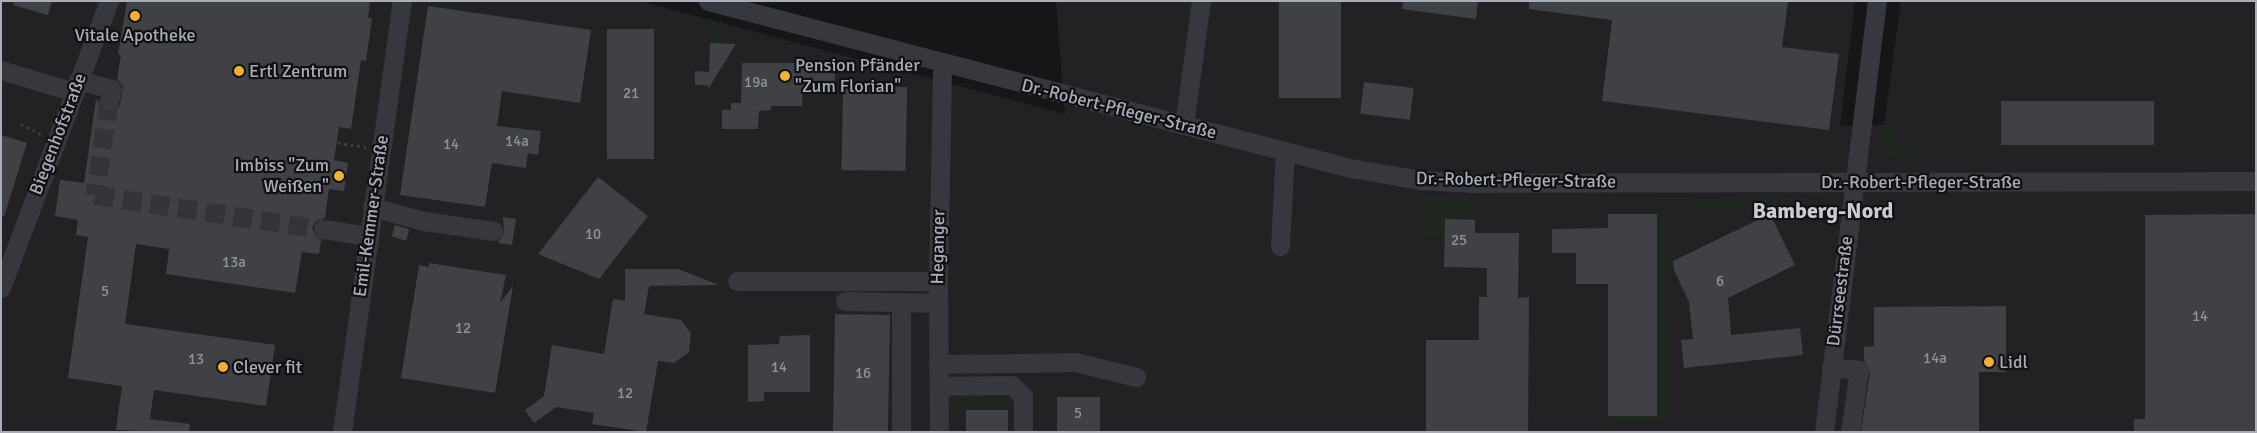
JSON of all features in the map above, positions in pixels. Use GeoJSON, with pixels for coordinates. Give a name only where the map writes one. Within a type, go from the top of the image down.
{"type":"FeatureCollection","features":[{"type":"Feature","properties":{"kind":"street","name":"Biegenhofstraße"},"geometry":{"type":"LineString","coordinates":[[1,288],[5,265],[109,1]]}},
{"type":"Feature","properties":{"kind":"street","name":"Emil-Kemmer-Straße"},"geometry":{"type":"LineString","coordinates":[[342,432],[402,1]]}},
{"type":"Feature","properties":{"kind":"street","name":"Dr.-Robert-Pfleger-Straße"},"geometry":{"type":"LineString","coordinates":[[708,1],[1350,168],[1444,182],[2256,181]]}},
{"type":"Feature","properties":{"kind":"street"},"geometry":{"type":"LineString","coordinates":[[1184,125],[1201,1]]}},
{"type":"Feature","properties":{"kind":"street","name":"Dürrseestraße"},"geometry":{"type":"LineString","coordinates":[[1824,432],[1853,182],[1877,1]]}},
{"type":"Feature","properties":{"kind":"street","name":"Heganger"},"geometry":{"type":"LineString","coordinates":[[939,432],[938,281],[942,63]]}},
{"type":"Feature","properties":{"kind":"street"},"geometry":{"type":"LineString","coordinates":[[1,70],[111,95]]}},
{"type":"Feature","properties":{"kind":"street"},"geometry":{"type":"LineString","coordinates":[[1280,246],[1285,152]]}},
{"type":"Feature","properties":{"kind":"street"},"geometry":{"type":"LineString","coordinates":[[372,207],[424,221],[493,231]]}},
{"type":"Feature","properties":{"kind":"street"},"geometry":{"type":"LineString","coordinates":[[323,229],[368,236]]}},
{"type":"Feature","properties":{"kind":"street"},"geometry":{"type":"LineString","coordinates":[[737,281],[938,281]]}},
{"type":"Feature","properties":{"kind":"street"},"geometry":{"type":"LineString","coordinates":[[845,301],[938,303]]}},
{"type":"Feature","properties":{"kind":"street"},"geometry":{"type":"LineString","coordinates":[[901,302],[901,432]]}},
{"type":"Feature","properties":{"kind":"street"},"geometry":{"type":"LineString","coordinates":[[938,364],[1075,362],[1136,376]]}},
{"type":"Feature","properties":{"kind":"street"},"geometry":{"type":"LineString","coordinates":[[1831,367],[1859,370],[1850,432]]}},
{"type":"Feature","properties":{"kind":"street"},"geometry":{"type":"LineString","coordinates":[[939,386],[1012,385],[1024,396],[1023,432]]}},
{"type":"Feature","properties":{"kind":"path"},"geometry":{"type":"LineString","coordinates":[[111,95],[327,130],[325,141],[380,149]]}},
{"type":"Feature","properties":{"kind":"path"},"geometry":{"type":"LineString","coordinates":[[208,127],[210,95]]}},
{"type":"Feature","properties":{"kind":"path"},"geometry":{"type":"LineString","coordinates":[[21,124],[28,130],[55,139]]}},
{"type":"Feature","properties":{"kind":"shaded area"},"geometry":{"type":"Polygon","coordinates":[[[1,1],[639,1],[1065,114],[1056,1],[1855,1],[1840,126],[1884,125],[1901,1],[2256,1],[2256,432],[1,432],[1,1]]]}},
{"type":"Feature","properties":{"kind":"shaded area"},"geometry":{"type":"Polygon","coordinates":[[[710,19],[724,23],[724,44],[710,43],[710,19]]]}},
{"type":"Feature","properties":{"kind":"shaded area"},"geometry":{"type":"Polygon","coordinates":[[[1884,125],[1923,162],[1903,162],[1887,154],[1882,140],[1884,125]]]}},
{"type":"Feature","properties":{"kind":"shaded area"},"geometry":{"type":"Polygon","coordinates":[[[1425,195],[1476,199],[1475,220],[1445,219],[1444,236],[1424,236],[1425,195]]]}},
{"type":"Feature","properties":{"kind":"shaded area"},"geometry":{"type":"Polygon","coordinates":[[[1690,199],[1773,199],[1773,204],[1755,208],[1690,208],[1690,199]]]}},
{"type":"Feature","properties":{"kind":"shaded area"},"geometry":{"type":"Polygon","coordinates":[[[1665,213],[1667,419],[1607,423],[1608,416],[1657,416],[1657,214],[1665,213]]]}},
{"type":"Feature","properties":{"kind":"shaded area"},"geometry":{"type":"Polygon","coordinates":[[[954,392],[1004,392],[1008,398],[1008,410],[954,411],[954,392]]]}},
{"type":"Feature","properties":{"kind":"building"},"geometry":{"type":"Polygon","coordinates":[[[14,1],[52,1],[48,15],[13,5],[14,1]]]}},
{"type":"Feature","properties":{"kind":"building"},"geometry":{"type":"Polygon","coordinates":[[[127,1],[370,1],[368,18],[372,18],[366,61],[361,60],[351,129],[339,127],[334,160],[348,163],[344,191],[329,189],[325,218],[315,222],[312,228],[316,237],[321,240],[319,254],[302,252],[295,293],[166,274],[169,249],[136,244],[125,324],[275,345],[266,406],[154,390],[150,419],[190,424],[189,432],[116,430],[122,386],[68,378],[88,237],[76,235],[78,220],[55,216],[60,180],[84,183],[96,99],[107,112],[117,109],[120,104],[123,86],[117,79],[121,55],[118,54],[127,1]]]}},
{"type":"Feature","properties":{"kind":"building"},"geometry":{"type":"Polygon","coordinates":[[[1279,1],[1341,1],[1341,98],[1279,98],[1279,1]]]}},
{"type":"Feature","properties":{"kind":"building"},"geometry":{"type":"Polygon","coordinates":[[[1403,1],[1478,1],[1476,19],[1402,9],[1403,1]]]}},
{"type":"Feature","properties":{"kind":"building"},"geometry":{"type":"Polygon","coordinates":[[[1529,1],[1788,1],[1782,47],[1839,54],[1829,130],[1602,101],[1612,20],[1529,9],[1529,1]]]}},
{"type":"Feature","properties":{"kind":"building"},"geometry":{"type":"Polygon","coordinates":[[[428,6],[591,30],[580,103],[502,91],[497,126],[541,131],[538,155],[528,153],[526,168],[492,163],[485,207],[400,195],[428,6]]]}},
{"type":"Feature","properties":{"kind":"building"},"geometry":{"type":"Polygon","coordinates":[[[607,29],[654,29],[654,159],[607,159],[607,29]]]}},
{"type":"Feature","properties":{"kind":"building"},"geometry":{"type":"Polygon","coordinates":[[[710,43],[736,44],[708,89],[708,85],[695,85],[695,71],[709,72],[710,43]]]}},
{"type":"Feature","properties":{"kind":"building"},"geometry":{"type":"Polygon","coordinates":[[[742,63],[824,63],[824,66],[835,66],[835,88],[803,87],[802,106],[771,106],[771,110],[759,111],[758,129],[722,129],[722,110],[731,110],[731,103],[741,103],[742,63]]]}},
{"type":"Feature","properties":{"kind":"building"},"geometry":{"type":"Polygon","coordinates":[[[1364,82],[1414,88],[1410,120],[1360,114],[1364,82]]]}},
{"type":"Feature","properties":{"kind":"building"},"geometry":{"type":"Polygon","coordinates":[[[843,86],[907,87],[906,171],[842,170],[843,86]]]}},
{"type":"Feature","properties":{"kind":"building"},"geometry":{"type":"Polygon","coordinates":[[[2001,101],[2154,101],[2154,145],[2001,145],[2001,101]]]}},
{"type":"Feature","properties":{"kind":"building"},"geometry":{"type":"Polygon","coordinates":[[[1,135],[27,143],[4,217],[1,216],[1,135]]]}},
{"type":"Feature","properties":{"kind":"building"},"geometry":{"type":"Polygon","coordinates":[[[598,177],[648,216],[599,279],[538,254],[598,177]]]}},
{"type":"Feature","properties":{"kind":"building"},"geometry":{"type":"Polygon","coordinates":[[[1608,214],[1657,214],[1657,416],[1608,416],[1608,284],[1576,284],[1576,253],[1552,253],[1552,229],[1608,228],[1608,214]]]}},
{"type":"Feature","properties":{"kind":"building"},"geometry":{"type":"Polygon","coordinates":[[[1770,214],[1795,265],[1728,298],[1731,335],[1800,328],[1803,355],[1684,368],[1681,340],[1693,339],[1689,302],[1674,270],[1673,261],[1770,214]]]}},
{"type":"Feature","properties":{"kind":"building"},"geometry":{"type":"Polygon","coordinates":[[[2256,214],[2256,432],[2134,432],[2134,419],[2145,419],[2145,215],[2256,214]]]}},
{"type":"Feature","properties":{"kind":"building"},"geometry":{"type":"Polygon","coordinates":[[[503,217],[516,219],[512,245],[498,243],[504,233],[503,217]]]}},
{"type":"Feature","properties":{"kind":"building"},"geometry":{"type":"Polygon","coordinates":[[[1445,219],[1475,220],[1475,233],[1519,233],[1518,298],[1529,297],[1528,432],[1426,432],[1426,340],[1479,340],[1479,297],[1487,297],[1487,268],[1444,267],[1445,219]]]}},
{"type":"Feature","properties":{"kind":"building"},"geometry":{"type":"Polygon","coordinates":[[[395,225],[409,229],[406,241],[392,237],[395,225]]]}},
{"type":"Feature","properties":{"kind":"building"},"geometry":{"type":"Polygon","coordinates":[[[429,263],[506,275],[500,303],[513,286],[495,393],[401,378],[419,265],[429,267],[429,263]]]}},
{"type":"Feature","properties":{"kind":"building"},"geometry":{"type":"Polygon","coordinates":[[[625,269],[678,269],[719,285],[649,286],[644,314],[681,320],[691,333],[689,352],[674,363],[658,361],[646,432],[592,424],[594,413],[556,407],[534,423],[525,410],[544,396],[552,345],[604,354],[613,299],[625,301],[625,269]]]}},
{"type":"Feature","properties":{"kind":"building"},"geometry":{"type":"Polygon","coordinates":[[[2006,306],[2006,372],[1979,372],[1979,432],[1861,432],[1870,372],[1864,360],[1864,347],[1874,346],[1874,307],[2006,306]]]}},
{"type":"Feature","properties":{"kind":"building"},"geometry":{"type":"Polygon","coordinates":[[[835,314],[890,315],[888,432],[833,432],[835,314]]]}},
{"type":"Feature","properties":{"kind":"building"},"geometry":{"type":"Polygon","coordinates":[[[810,335],[810,392],[764,392],[764,401],[748,402],[748,345],[779,344],[780,336],[810,335]]]}},
{"type":"Feature","properties":{"kind":"building"},"geometry":{"type":"Polygon","coordinates":[[[1057,397],[1100,397],[1100,432],[1057,432],[1057,397]]]}},
{"type":"Feature","properties":{"kind":"building"},"geometry":{"type":"Polygon","coordinates":[[[966,410],[1008,410],[1008,432],[966,432],[966,410]]]}},
{"type":"Feature","properties":{"kind":"tunnel"},"geometry":{"type":"LineString","coordinates":[[109,101],[95,195],[323,229]]}},
{"type":"Feature","properties":{"kind":"place","name":"Vitale Apotheke"},"geometry":{"type":"Point","coordinates":[135,16]}},
{"type":"Feature","properties":{"kind":"place","name":"Ertl Zentrum"},"geometry":{"type":"Point","coordinates":[239,71]}},
{"type":"Feature","properties":{"kind":"place","name":"Pension Pfänder \"Zum Florian\""},"geometry":{"type":"Point","coordinates":[785,76]}},
{"type":"Feature","properties":{"kind":"place","name":"Imbiss \"Zum Weißen\""},"geometry":{"type":"Point","coordinates":[339,176]}},
{"type":"Feature","properties":{"kind":"place","name":"Lidl"},"geometry":{"type":"Point","coordinates":[1989,362]}},
{"type":"Feature","properties":{"kind":"place","name":"Clever fit"},"geometry":{"type":"Point","coordinates":[223,367]}},
{"type":"Feature","properties":{"kind":"district","name":"Bamberg-Nord"},"geometry":{"type":"Point","coordinates":[1823,211]}}]}
